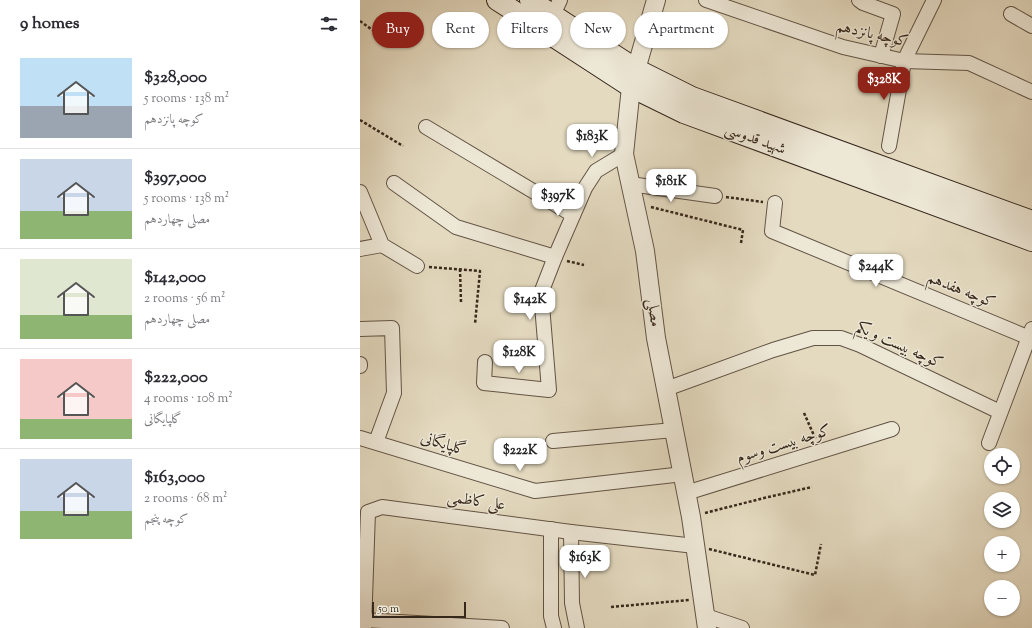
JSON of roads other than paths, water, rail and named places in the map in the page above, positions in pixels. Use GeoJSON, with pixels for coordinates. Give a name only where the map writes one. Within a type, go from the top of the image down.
{"type":"FeatureCollection","features":[{"type":"Feature","properties":{"kind":"main road","name":"شهید قدوسی"},"geometry":{"type":"LineString","coordinates":[[497,0],[634,78],[684,114],[1032,241]]}},
{"type":"Feature","properties":{"kind":"main road","name":"شهید قدوسی"},"geometry":{"type":"LineString","coordinates":[[530,0],[556,7],[634,78],[692,97],[1032,221]]}},
{"type":"Feature","properties":{"kind":"street","name":"مصلی"},"geometry":{"type":"LineString","coordinates":[[656,0],[634,78],[624,154],[645,251],[656,338],[691,517],[705,615]]}},
{"type":"Feature","properties":{"kind":"street","name":"کوچه پانزدهم"},"geometry":{"type":"LineString","coordinates":[[706,0],[843,47],[904,61],[969,63],[1032,92]]}},
{"type":"Feature","properties":{"kind":"street"},"geometry":{"type":"LineString","coordinates":[[859,0],[862,3],[892,14],[881,56]]}},
{"type":"Feature","properties":{"kind":"street"},"geometry":{"type":"LineString","coordinates":[[889,146],[904,61],[934,0]]}},
{"type":"Feature","properties":{"kind":"street"},"geometry":{"type":"LineString","coordinates":[[1010,14],[1032,26]]}},
{"type":"Feature","properties":{"kind":"street"},"geometry":{"type":"LineString","coordinates":[[426,127],[573,215]]}},
{"type":"Feature","properties":{"kind":"street"},"geometry":{"type":"LineString","coordinates":[[485,362],[484,383],[549,390],[541,293],[585,188],[596,171],[624,154]]}},
{"type":"Feature","properties":{"kind":"street"},"geometry":{"type":"LineString","coordinates":[[394,183],[456,227],[555,257]]}},
{"type":"Feature","properties":{"kind":"street"},"geometry":{"type":"LineString","coordinates":[[630,184],[715,196]]}},
{"type":"Feature","properties":{"kind":"street"},"geometry":{"type":"LineString","coordinates":[[360,192],[382,245],[417,266]]}},
{"type":"Feature","properties":{"kind":"street","name":"کوچه هفدهم"},"geometry":{"type":"LineString","coordinates":[[775,203],[772,231],[1031,335]]}},
{"type":"Feature","properties":{"kind":"street"},"geometry":{"type":"LineString","coordinates":[[360,249],[382,245]]}},
{"type":"Feature","properties":{"kind":"street"},"geometry":{"type":"LineString","coordinates":[[360,329],[392,328],[394,393],[376,442]]}},
{"type":"Feature","properties":{"kind":"street"},"geometry":{"type":"LineString","coordinates":[[989,443],[1031,335]]}},
{"type":"Feature","properties":{"kind":"street","name":"کوچه بیست و یکم"},"geometry":{"type":"LineString","coordinates":[[666,390],[773,350],[813,338],[841,338],[860,345],[1000,412]]}},
{"type":"Feature","properties":{"kind":"street","name":"کوچه بیست وسوم"},"geometry":{"type":"LineString","coordinates":[[686,493],[892,429]]}},
{"type":"Feature","properties":{"kind":"street"},"geometry":{"type":"LineString","coordinates":[[553,441],[674,430]]}},
{"type":"Feature","properties":{"kind":"street","name":"گلپایگانی"},"geometry":{"type":"LineString","coordinates":[[360,438],[535,491],[683,474]]}},
{"type":"Feature","properties":{"kind":"street","name":"علی کاظمی"},"geometry":{"type":"LineString","coordinates":[[364,624],[363,574],[368,512],[382,506],[571,532],[695,546]]}},
{"type":"Feature","properties":{"kind":"street"},"geometry":{"type":"LineString","coordinates":[[551,529],[551,616],[554,628]]}},
{"type":"Feature","properties":{"kind":"street"},"geometry":{"type":"LineString","coordinates":[[571,532],[573,627]]}},
{"type":"Feature","properties":{"kind":"street"},"geometry":{"type":"LineString","coordinates":[[705,615],[742,628]]}},
{"type":"Feature","properties":{"kind":"street"},"geometry":{"type":"LineString","coordinates":[[364,624],[502,628]]}}]}
